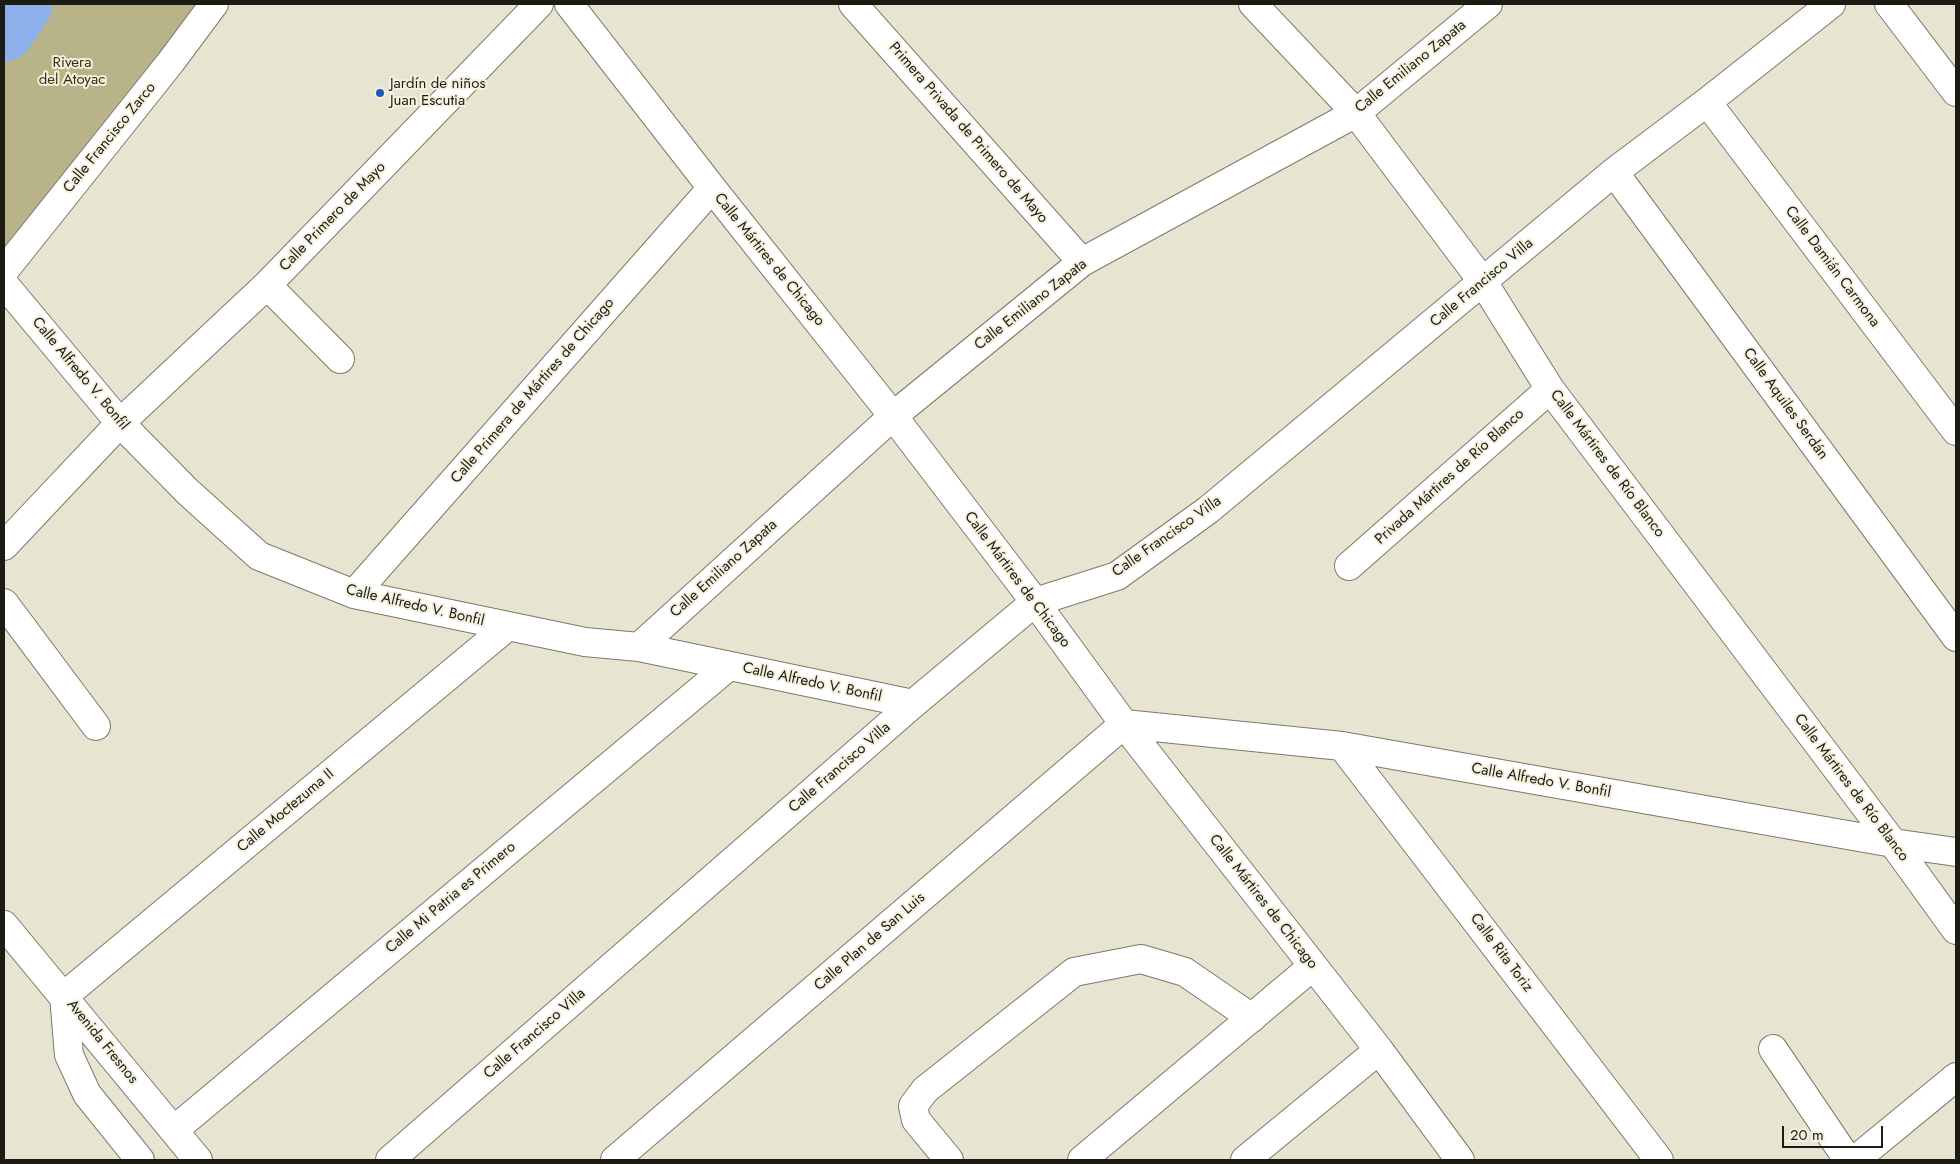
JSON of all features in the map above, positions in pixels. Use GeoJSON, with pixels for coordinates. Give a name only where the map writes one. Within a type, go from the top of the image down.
{"type":"FeatureCollection","features":[{"type":"Feature","properties":{"kind":"street","name":"Calle Francisco Zarco"},"geometry":{"type":"LineString","coordinates":[[4,271],[170,63],[214,4]]}},
{"type":"Feature","properties":{"kind":"street","name":"Calle Primero de Mayo"},"geometry":{"type":"LineString","coordinates":[[4,546],[120,423],[267,285],[540,4]]}},
{"type":"Feature","properties":{"kind":"street","name":"Calle Mártires de Chicago"},"geometry":{"type":"LineString","coordinates":[[569,4],[893,416],[1035,602],[1124,724],[1379,1050],[1460,1160]]}},
{"type":"Feature","properties":{"kind":"street","name":"Primera Privada de Primero de Mayo"},"geometry":{"type":"LineString","coordinates":[[853,4],[1082,262]]}},
{"type":"Feature","properties":{"kind":"street","name":"Calle Mártires de Río Blanco"},"geometry":{"type":"LineString","coordinates":[[1253,4],[1356,113],[1483,282],[1550,388],[1893,843],[1956,930]]}},
{"type":"Feature","properties":{"kind":"street","name":"Calle Emiliano Zapata"},"geometry":{"type":"LineString","coordinates":[[640,647],[893,416],[1082,262],[1356,113],[1488,4]]}},
{"type":"Feature","properties":{"kind":"street","name":"Calle Francisco Villa"},"geometry":{"type":"LineString","coordinates":[[390,1160],[914,704],[1035,602],[1117,576],[1208,510],[1614,172],[1707,102],[1831,4]]}},
{"type":"Feature","properties":{"kind":"street"},"geometry":{"type":"LineString","coordinates":[[1889,4],[1956,92]]}},
{"type":"Feature","properties":{"kind":"street","name":"Calle Damián Carmona"},"geometry":{"type":"LineString","coordinates":[[1707,102],[1956,431]]}},
{"type":"Feature","properties":{"kind":"street","name":"Calle Aquiles Serdán"},"geometry":{"type":"LineString","coordinates":[[1614,172],[1956,637]]}},
{"type":"Feature","properties":{"kind":"street","name":"Calle Primera de Mártires de Chicago"},"geometry":{"type":"LineString","coordinates":[[354,594],[712,188]]}},
{"type":"Feature","properties":{"kind":"street","name":"Calle Alfredo V. Bonfil"},"geometry":{"type":"LineString","coordinates":[[4,284],[120,423],[188,492],[259,556],[354,594],[585,642],[640,647],[914,704]]}},
{"type":"Feature","properties":{"kind":"street"},"geometry":{"type":"LineString","coordinates":[[267,285],[340,359]]}},
{"type":"Feature","properties":{"kind":"street","name":"Privada Mártires de Río Blanco"},"geometry":{"type":"LineString","coordinates":[[1349,566],[1550,388]]}},
{"type":"Feature","properties":{"kind":"street"},"geometry":{"type":"LineString","coordinates":[[4,604],[96,726]]}},
{"type":"Feature","properties":{"kind":"street","name":"Calle Moctezuma II"},"geometry":{"type":"LineString","coordinates":[[64,996],[507,627]]}},
{"type":"Feature","properties":{"kind":"street","name":"Calle Mi Patria es Primero"},"geometry":{"type":"LineString","coordinates":[[174,1130],[729,666]]}},
{"type":"Feature","properties":{"kind":"street","name":"Calle Alfredo V. Bonfil"},"geometry":{"type":"LineString","coordinates":[[1124,724],[1342,746],[1893,843],[1956,852]]}},
{"type":"Feature","properties":{"kind":"street","name":"Calle Plan de San Luis"},"geometry":{"type":"LineString","coordinates":[[615,1160],[1124,724]]}},
{"type":"Feature","properties":{"kind":"street","name":"Calle Rita Toriz"},"geometry":{"type":"LineString","coordinates":[[1342,746],[1659,1160]]}},
{"type":"Feature","properties":{"kind":"street","name":"Avenida Fresnos"},"geometry":{"type":"LineString","coordinates":[[4,925],[197,1160]]}},
{"type":"Feature","properties":{"kind":"street"},"geometry":{"type":"LineString","coordinates":[[949,1160],[916,1120],[913,1106],[925,1090],[1074,972],[1141,959],[1185,972],[1252,1018]]}},
{"type":"Feature","properties":{"kind":"street"},"geometry":{"type":"LineString","coordinates":[[1082,1160],[1313,966]]}},
{"type":"Feature","properties":{"kind":"street"},"geometry":{"type":"LineString","coordinates":[[64,996],[70,1055],[87,1094],[140,1160]]}},
{"type":"Feature","properties":{"kind":"street"},"geometry":{"type":"LineString","coordinates":[[1773,1049],[1848,1160]]}},
{"type":"Feature","properties":{"kind":"street"},"geometry":{"type":"LineString","coordinates":[[1245,1160],[1379,1050]]}},
{"type":"Feature","properties":{"kind":"street"},"geometry":{"type":"LineString","coordinates":[[1855,1160],[1956,1077]]}},
{"type":"Feature","properties":{"kind":"green space","name":"Rivera del Atoyac"},"geometry":{"type":"Polygon","coordinates":[[[4,4],[214,4],[4,252],[4,4]]]}},
{"type":"Feature","properties":{"kind":"waterway"},"geometry":{"type":"LineString","coordinates":[[4,31],[22,4]]}},
{"type":"Feature","properties":{"kind":"place","name":"Jardín de niños Juan Escutia"},"geometry":{"type":"Point","coordinates":[380,93]}}]}
